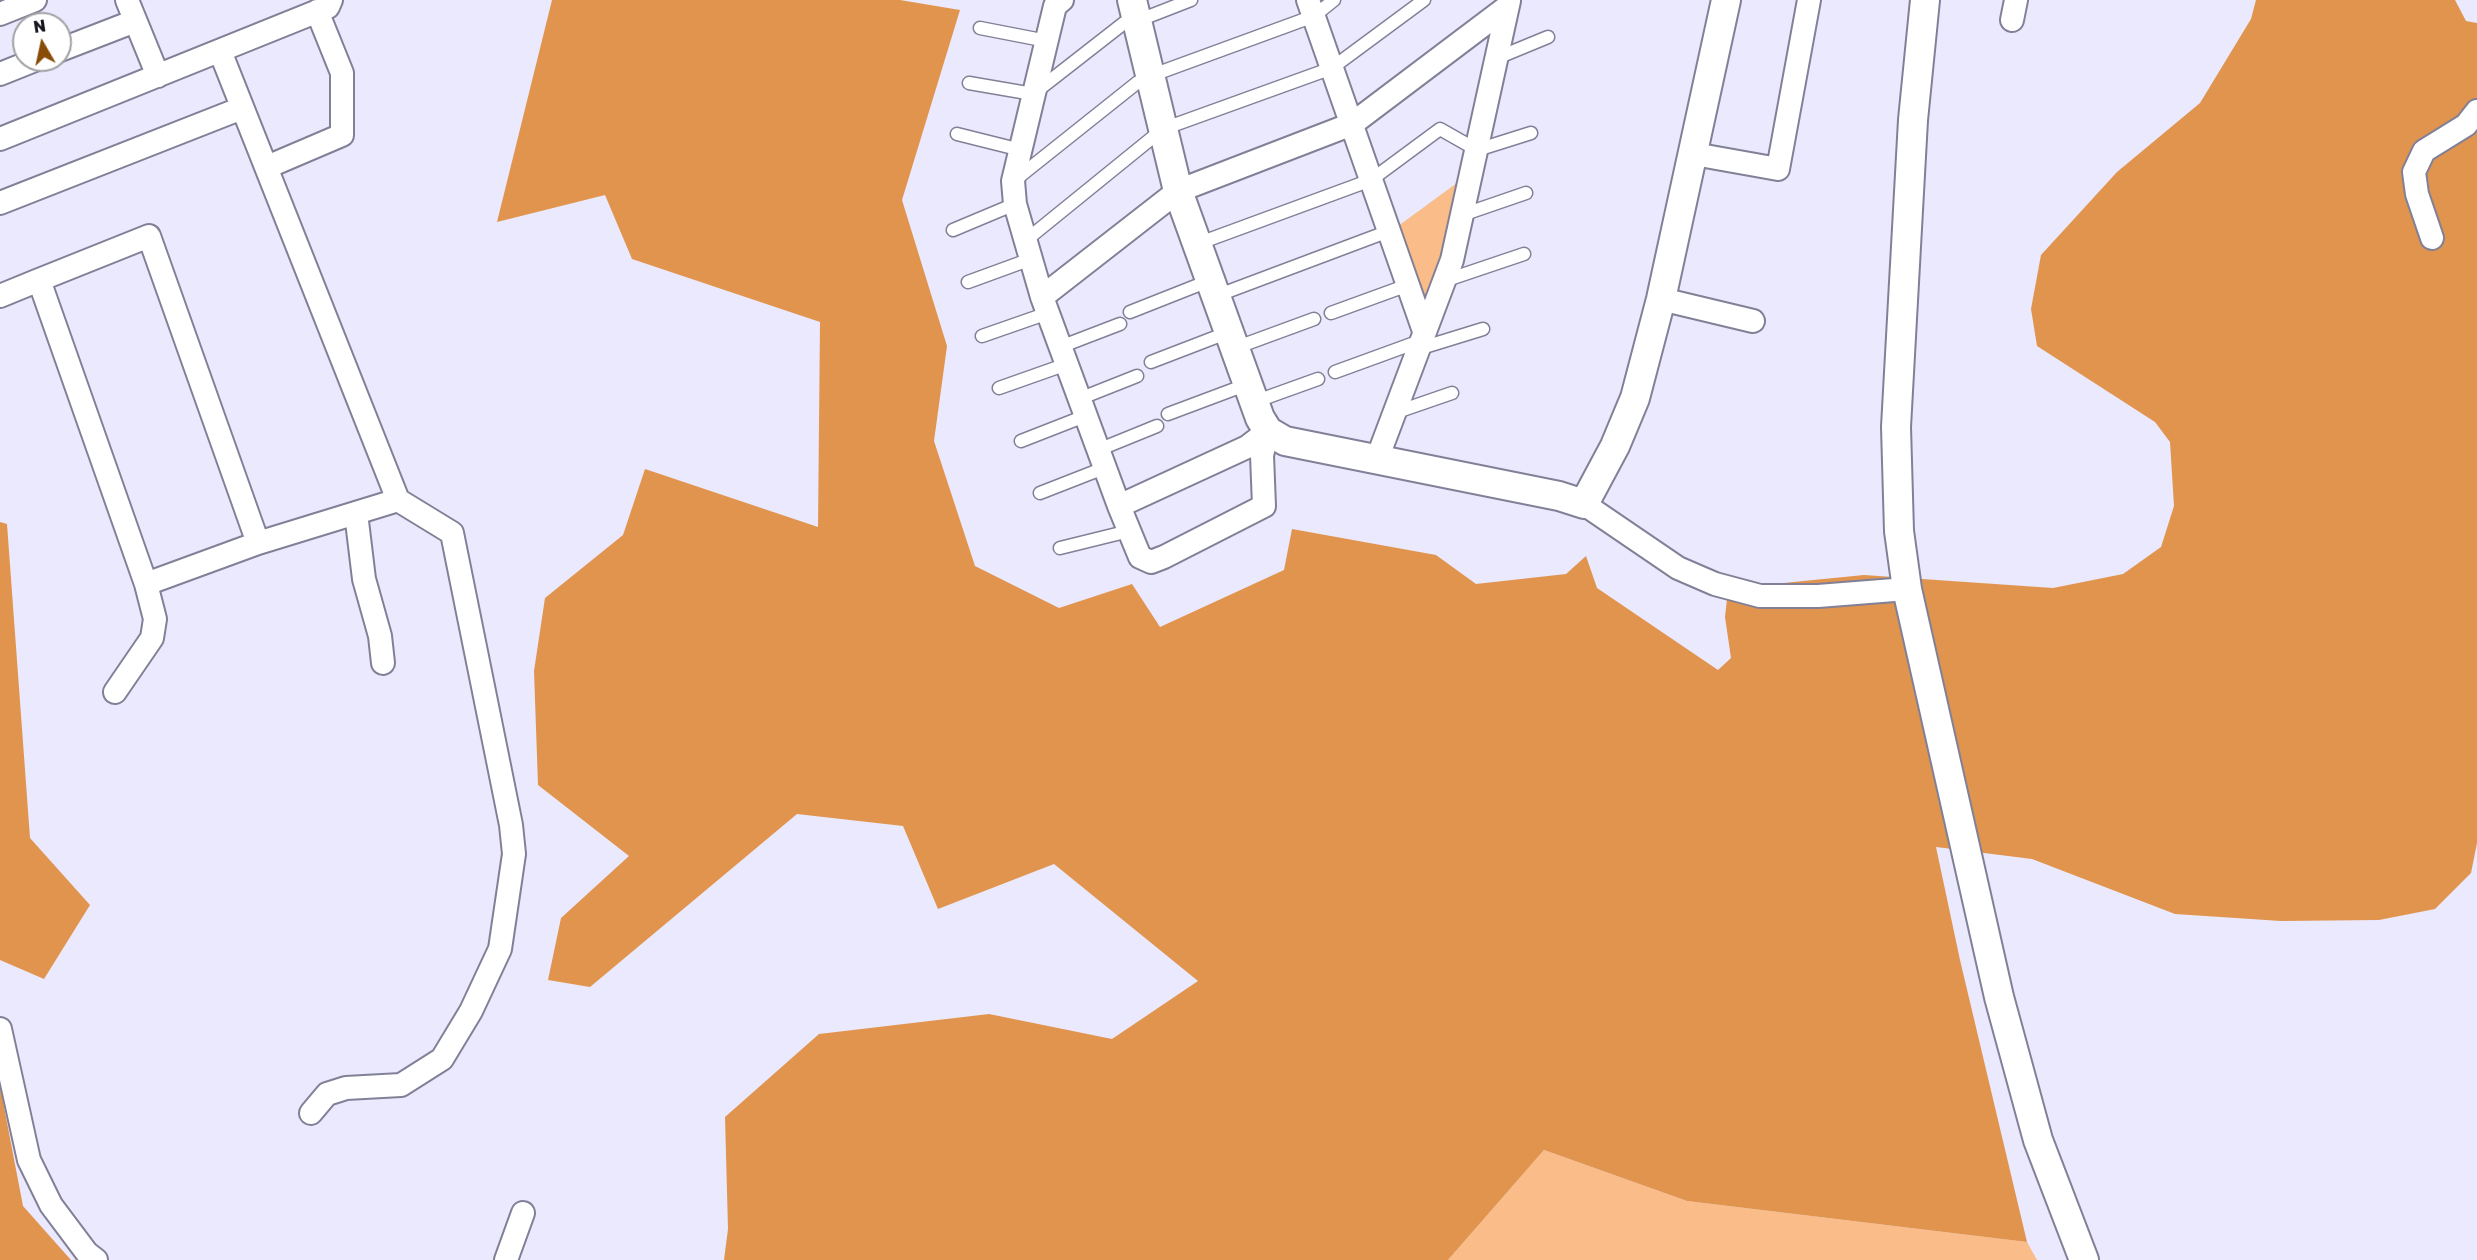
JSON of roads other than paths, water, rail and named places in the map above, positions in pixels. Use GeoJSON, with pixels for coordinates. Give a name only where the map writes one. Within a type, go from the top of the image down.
{"type":"FeatureCollection","features":[{"type":"Feature","properties":{"kind":"street"},"geometry":{"type":"LineString","coordinates":[[0,14],[35,0]]}},
{"type":"Feature","properties":{"kind":"street"},"geometry":{"type":"LineString","coordinates":[[1062,0],[1055,6],[1013,181],[1015,204],[1045,305],[1101,459],[1140,557],[1151,562],[1264,506],[1262,455],[1268,431]]}},
{"type":"Feature","properties":{"kind":"street"},"geometry":{"type":"LineString","coordinates":[[1584,504],[1615,446],[1635,398],[1661,299],[1726,0]]}},
{"type":"Feature","properties":{"kind":"street"},"geometry":{"type":"LineString","coordinates":[[1694,154],[1778,169],[1809,0]]}},
{"type":"Feature","properties":{"kind":"street"},"geometry":{"type":"LineString","coordinates":[[1925,0],[1914,120],[1896,427],[1899,531],[1907,589],[1999,996],[2038,1140],[2084,1260]]}},
{"type":"Feature","properties":{"kind":"street"},"geometry":{"type":"LineString","coordinates":[[1377,459],[1452,260],[1508,3]]}},
{"type":"Feature","properties":{"kind":"street"},"geometry":{"type":"LineString","coordinates":[[1045,305],[1178,191],[1352,124],[1508,3]]}},
{"type":"Feature","properties":{"kind":"street"},"geometry":{"type":"LineString","coordinates":[[0,139],[220,51],[324,5],[342,73],[342,135],[267,167]]}},
{"type":"Feature","properties":{"kind":"street"},"geometry":{"type":"LineString","coordinates":[[1311,8],[1408,285],[1420,341]]}},
{"type":"Feature","properties":{"kind":"street"},"geometry":{"type":"LineString","coordinates":[[72,43],[131,10],[158,76]]}},
{"type":"Feature","properties":{"kind":"street"},"geometry":{"type":"LineString","coordinates":[[1135,10],[1178,191],[1251,393],[1268,431],[1285,441],[1559,496],[1584,504],[1678,568],[1715,584],[1760,597],[1818,596],[1907,589]]}},
{"type":"Feature","properties":{"kind":"street"},"geometry":{"type":"LineString","coordinates":[[220,51],[398,500],[452,533],[511,825],[514,854],[500,949],[471,1011],[442,1059],[401,1085],[346,1088],[327,1094],[311,1113]]}},
{"type":"Feature","properties":{"kind":"street"},"geometry":{"type":"LineString","coordinates":[[0,203],[242,108]]}},
{"type":"Feature","properties":{"kind":"street"},"geometry":{"type":"LineString","coordinates":[[2432,238],[2417,194],[2414,172],[2424,151],[2466,125],[2477,111]]}},
{"type":"Feature","properties":{"kind":"street"},"geometry":{"type":"LineString","coordinates":[[0,296],[149,236],[258,543]]}},
{"type":"Feature","properties":{"kind":"street"},"geometry":{"type":"LineString","coordinates":[[39,280],[146,584],[156,620],[152,638],[115,692]]}},
{"type":"Feature","properties":{"kind":"street"},"geometry":{"type":"LineString","coordinates":[[1661,299],[1753,321]]}},
{"type":"Feature","properties":{"kind":"street"},"geometry":{"type":"LineString","coordinates":[[1119,506],[1247,447],[1268,431]]}},
{"type":"Feature","properties":{"kind":"street"},"geometry":{"type":"LineString","coordinates":[[146,584],[258,543],[398,500]]}},
{"type":"Feature","properties":{"kind":"street"},"geometry":{"type":"LineString","coordinates":[[356,513],[364,579],[380,636],[383,663]]}},
{"type":"Feature","properties":{"kind":"street"},"geometry":{"type":"LineString","coordinates":[[0,1029],[28,1160],[51,1204],[87,1253],[96,1260]]}},
{"type":"Feature","properties":{"kind":"street"},"geometry":{"type":"LineString","coordinates":[[506,1260],[523,1213]]}},
{"type":"Feature","properties":{"kind":"lane"},"geometry":{"type":"LineString","coordinates":[[969,83],[1034,94],[1124,23],[1135,10],[1191,0]]}},
{"type":"Feature","properties":{"kind":"lane"},"geometry":{"type":"LineString","coordinates":[[1013,181],[1138,82],[1334,0]]}},
{"type":"Feature","properties":{"kind":"lane"},"geometry":{"type":"LineString","coordinates":[[968,282],[1028,250],[1163,129],[1332,68],[1424,0]]}},
{"type":"Feature","properties":{"kind":"lane"},"geometry":{"type":"LineString","coordinates":[[980,28],[1047,41]]}},
{"type":"Feature","properties":{"kind":"lane"},"geometry":{"type":"LineString","coordinates":[[1497,58],[1548,37]]}},
{"type":"Feature","properties":{"kind":"lane"},"geometry":{"type":"LineString","coordinates":[[1197,244],[1371,180],[1440,129],[1477,150],[1531,133]]}},
{"type":"Feature","properties":{"kind":"lane"},"geometry":{"type":"LineString","coordinates":[[957,134],[1021,150]]}},
{"type":"Feature","properties":{"kind":"lane"},"geometry":{"type":"LineString","coordinates":[[1462,214],[1527,193]]}},
{"type":"Feature","properties":{"kind":"lane"},"geometry":{"type":"LineString","coordinates":[[953,230],[1015,204]]}},
{"type":"Feature","properties":{"kind":"lane"},"geometry":{"type":"LineString","coordinates":[[1130,312],[1214,288],[1389,231]]}},
{"type":"Feature","properties":{"kind":"lane"},"geometry":{"type":"LineString","coordinates":[[1444,281],[1524,254]]}},
{"type":"Feature","properties":{"kind":"lane"},"geometry":{"type":"LineString","coordinates":[[1331,313],[1408,285]]}},
{"type":"Feature","properties":{"kind":"lane"},"geometry":{"type":"LineString","coordinates":[[982,336],[1045,305]]}},
{"type":"Feature","properties":{"kind":"lane"},"geometry":{"type":"LineString","coordinates":[[1151,362],[1314,319]]}},
{"type":"Feature","properties":{"kind":"lane"},"geometry":{"type":"LineString","coordinates":[[999,388],[1064,356],[1120,324]]}},
{"type":"Feature","properties":{"kind":"lane"},"geometry":{"type":"LineString","coordinates":[[1335,372],[1420,341],[1483,329]]}},
{"type":"Feature","properties":{"kind":"lane"},"geometry":{"type":"LineString","coordinates":[[1021,441],[1137,376]]}},
{"type":"Feature","properties":{"kind":"lane"},"geometry":{"type":"LineString","coordinates":[[1168,414],[1318,379]]}},
{"type":"Feature","properties":{"kind":"lane"},"geometry":{"type":"LineString","coordinates":[[1394,413],[1452,393]]}},
{"type":"Feature","properties":{"kind":"lane"},"geometry":{"type":"LineString","coordinates":[[1040,493],[1157,426]]}},
{"type":"Feature","properties":{"kind":"lane"},"geometry":{"type":"LineString","coordinates":[[1060,548],[1129,531]]}}]}
